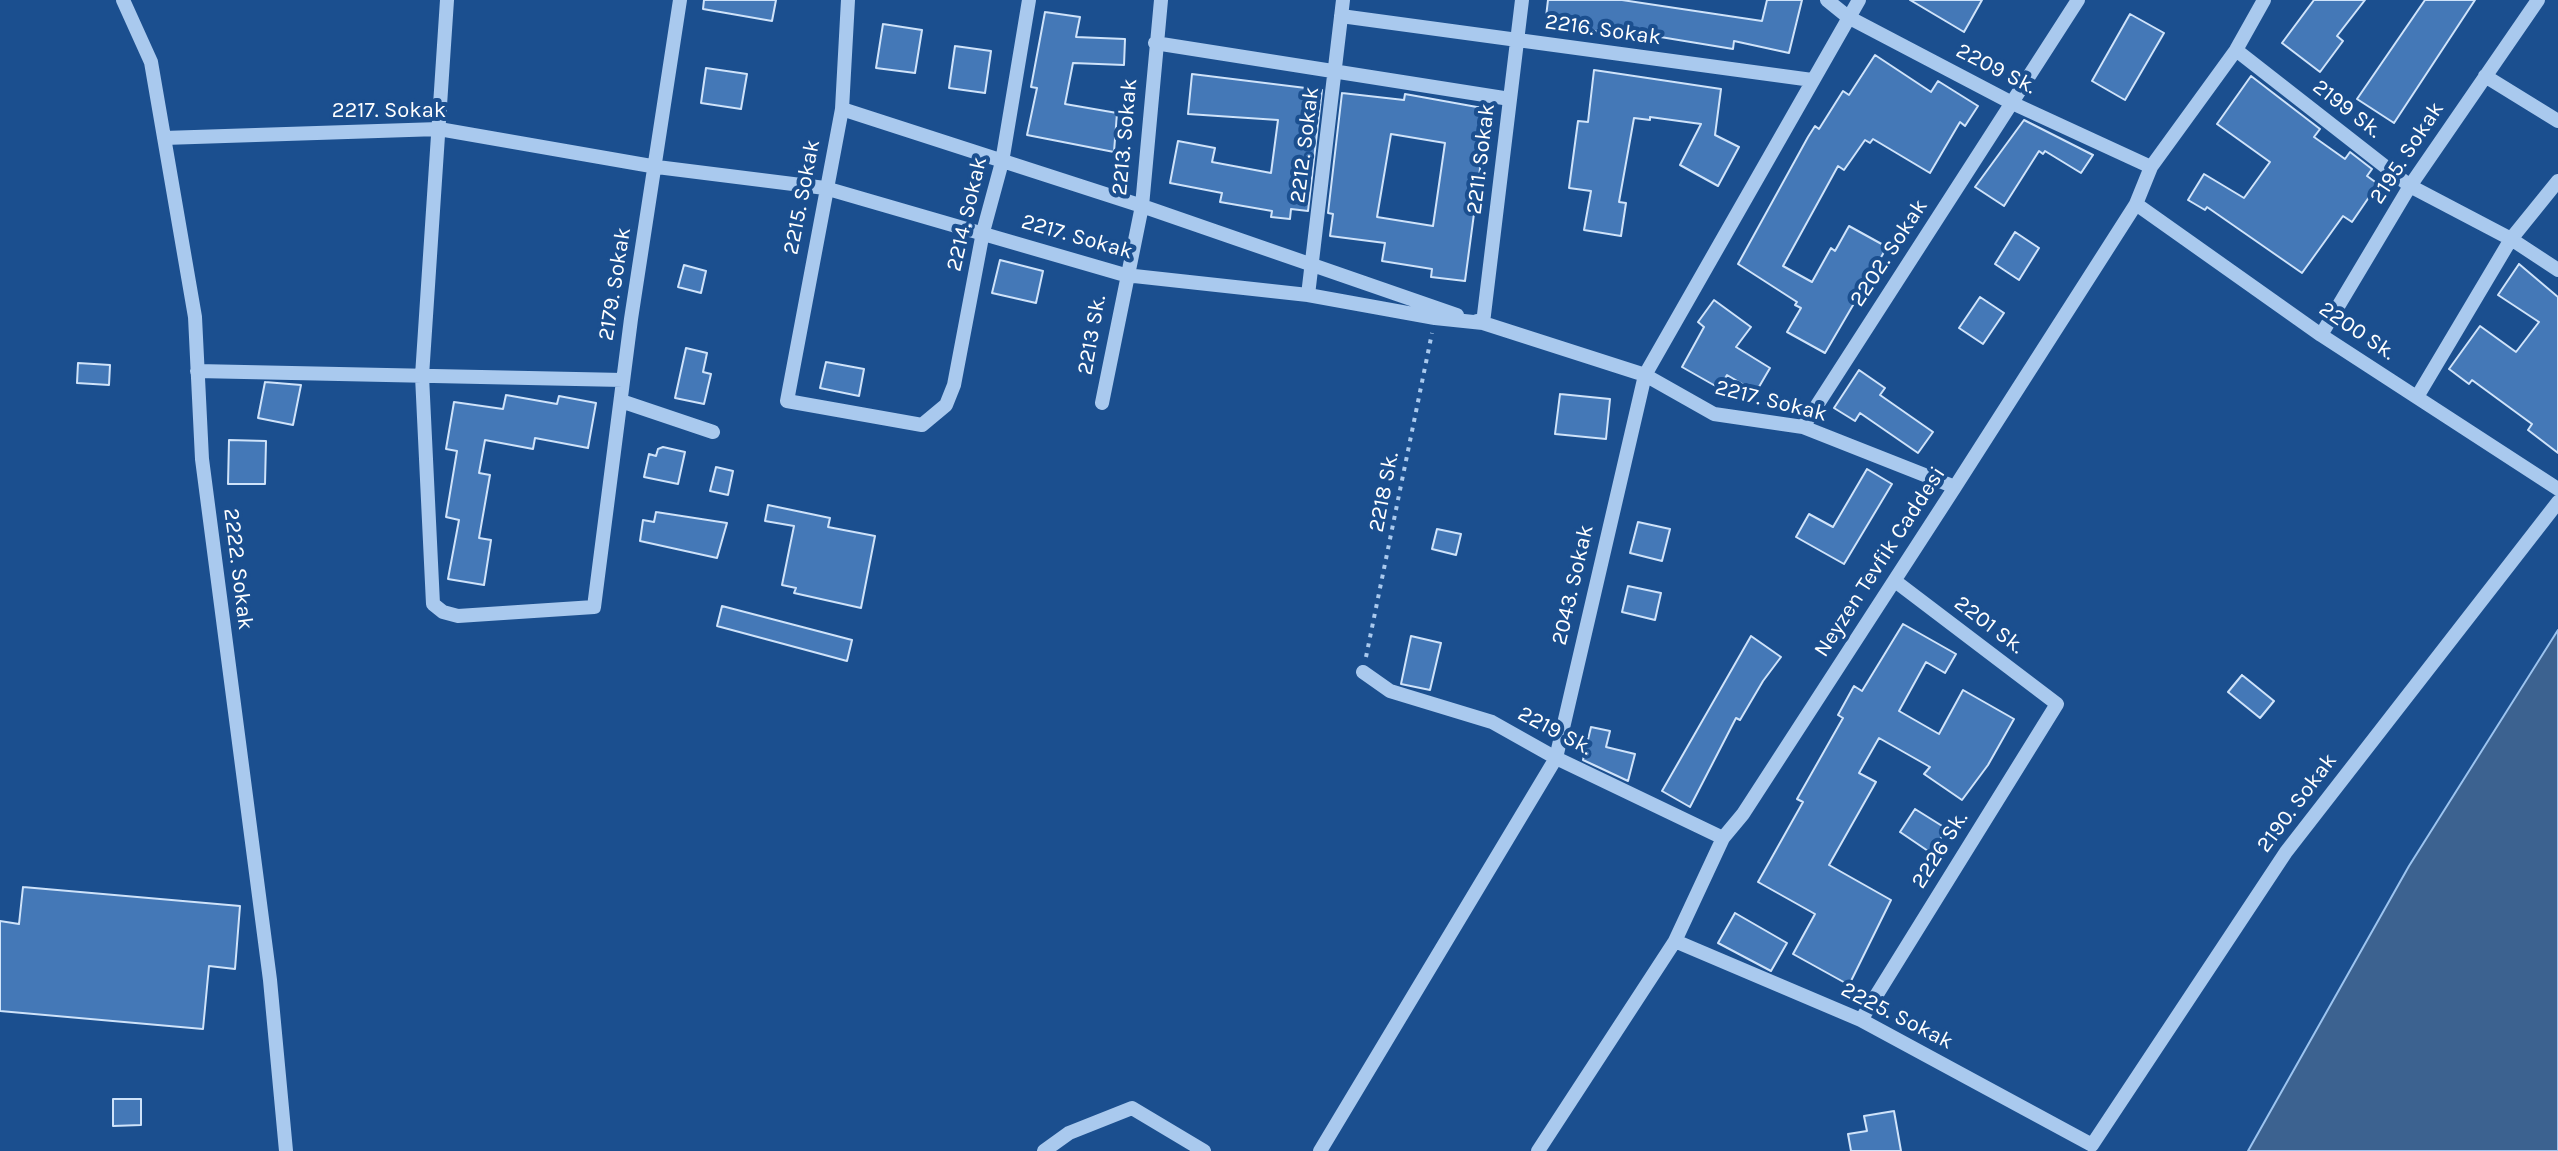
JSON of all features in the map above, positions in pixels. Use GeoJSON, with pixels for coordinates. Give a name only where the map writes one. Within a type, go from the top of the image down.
{"type":"FeatureCollection","features":[{"type":"Feature","properties":{"kind":"street","name":"2222. Sokak"},"geometry":{"type":"LineString","coordinates":[[123,0],[151,62],[195,317],[202,459],[270,980],[286,1151]]}},
{"type":"Feature","properties":{"kind":"street"},"geometry":{"type":"LineString","coordinates":[[422,376],[447,0]]}},
{"type":"Feature","properties":{"kind":"street","name":"2179. Sokak"},"geometry":{"type":"LineString","coordinates":[[422,376],[433,604],[443,612],[458,616],[594,607],[623,380],[680,0]]}},
{"type":"Feature","properties":{"kind":"street","name":"2215. Sokak"},"geometry":{"type":"LineString","coordinates":[[848,0],[842,109],[787,401],[922,425]]}},
{"type":"Feature","properties":{"kind":"street","name":"2214. Sokak"},"geometry":{"type":"LineString","coordinates":[[922,425],[946,405],[954,385],[983,232],[1002,162],[1029,0]]}},
{"type":"Feature","properties":{"kind":"street","name":"2213. Sokak"},"geometry":{"type":"LineString","coordinates":[[1125,275],[1142,206],[1161,0]]}},
{"type":"Feature","properties":{"kind":"street","name":"2212. Sokak"},"geometry":{"type":"LineString","coordinates":[[1308,295],[1343,0]]}},
{"type":"Feature","properties":{"kind":"street","name":"2211. Sokak"},"geometry":{"type":"LineString","coordinates":[[1483,323],[1522,0]]}},
{"type":"Feature","properties":{"kind":"street","name":"2209 Sk."},"geometry":{"type":"LineString","coordinates":[[1827,0],[1848,17],[2012,103],[2151,167]]}},
{"type":"Feature","properties":{"kind":"street","name":"2043. Sokak"},"geometry":{"type":"LineString","coordinates":[[1320,1151],[1556,758],[1645,375],[1859,0]]}},
{"type":"Feature","properties":{"kind":"street","name":"2202. Sokak"},"geometry":{"type":"LineString","coordinates":[[1803,427],[2078,0]]}},
{"type":"Feature","properties":{"kind":"street","name":"Neyzen Tevfik Caddesi"},"geometry":{"type":"LineString","coordinates":[[1538,1151],[1675,941],[1723,838],[1895,581],[2136,204],[2151,167],[2236,50],[2264,0]]}},
{"type":"Feature","properties":{"kind":"street","name":"2195. Sokak"},"geometry":{"type":"LineString","coordinates":[[2321,335],[2410,186],[2538,0]]}},
{"type":"Feature","properties":{"kind":"street","name":"2216. Sokak"},"geometry":{"type":"LineString","coordinates":[[1341,16],[1812,80]]}},
{"type":"Feature","properties":{"kind":"street"},"geometry":{"type":"LineString","coordinates":[[1155,43],[1510,99]]}},
{"type":"Feature","properties":{"kind":"street","name":"2199 Sk."},"geometry":{"type":"LineString","coordinates":[[2236,50],[2410,186],[2511,239],[2558,270]]}},
{"type":"Feature","properties":{"kind":"street"},"geometry":{"type":"LineString","coordinates":[[2485,76],[2558,121]]}},
{"type":"Feature","properties":{"kind":"street"},"geometry":{"type":"LineString","coordinates":[[842,109],[1142,206],[1312,267],[1483,323]]}},
{"type":"Feature","properties":{"kind":"street","name":"2217. Sokak"},"geometry":{"type":"LineString","coordinates":[[164,138],[439,129],[657,167],[825,188],[1125,275],[1308,295],[1435,318],[1483,323],[1645,375],[1714,414],[1803,427],[1955,487]]}},
{"type":"Feature","properties":{"kind":"street"},"geometry":{"type":"LineString","coordinates":[[2417,397],[2511,239],[2558,181]]}},
{"type":"Feature","properties":{"kind":"street","name":"2200 Sk."},"geometry":{"type":"LineString","coordinates":[[2136,204],[2321,335],[2558,489]]}},
{"type":"Feature","properties":{"kind":"street","name":"2213 Sk."},"geometry":{"type":"LineString","coordinates":[[1102,403],[1125,275]]}},
{"type":"Feature","properties":{"kind":"street"},"geometry":{"type":"LineString","coordinates":[[197,371],[623,380]]}},
{"type":"Feature","properties":{"kind":"street"},"geometry":{"type":"LineString","coordinates":[[621,401],[713,432]]}},
{"type":"Feature","properties":{"kind":"street","name":"2190. Sokak"},"geometry":{"type":"LineString","coordinates":[[2092,1145],[2286,852],[2558,502]]}},
{"type":"Feature","properties":{"kind":"street","name":"2201 Sk."},"geometry":{"type":"LineString","coordinates":[[1895,581],[2057,704]]}},
{"type":"Feature","properties":{"kind":"street","name":"2219 Sk."},"geometry":{"type":"LineString","coordinates":[[1363,672],[1390,691],[1492,722],[1556,758],[1723,838]]}},
{"type":"Feature","properties":{"kind":"street","name":"2226 Sk."},"geometry":{"type":"LineString","coordinates":[[1861,1020],[2057,704]]}},
{"type":"Feature","properties":{"kind":"street","name":"2225. Sokak"},"geometry":{"type":"LineString","coordinates":[[1675,941],[1861,1020],[2092,1145]]}},
{"type":"Feature","properties":{"kind":"street"},"geometry":{"type":"LineString","coordinates":[[1044,1151],[1069,1133],[1132,1108],[1204,1151]]}},
{"type":"Feature","properties":{"kind":"path","name":"2218 Sk."},"geometry":{"type":"LineString","coordinates":[[1363,672],[1435,318]]}},
{"type":"Feature","properties":{"kind":"water"},"geometry":{"type":"Polygon","coordinates":[[[2558,630],[2558,1151],[2248,1151],[2409,866],[2558,630]]]}},
{"type":"Feature","properties":{"kind":"building"},"geometry":{"type":"Polygon","coordinates":[[[704,0],[776,0],[772,21],[703,9],[704,0]]]}},
{"type":"Feature","properties":{"kind":"building"},"geometry":{"type":"Polygon","coordinates":[[[1548,0],[1622,0],[1762,21],[1767,0],[1802,0],[1789,53],[1734,41],[1733,49],[1618,30],[1616,36],[1587,29],[1589,22],[1546,17],[1548,0]]]}},
{"type":"Feature","properties":{"kind":"building"},"geometry":{"type":"Polygon","coordinates":[[[1910,0],[1982,0],[1964,32],[1910,0]]]}},
{"type":"Feature","properties":{"kind":"building"},"geometry":{"type":"Polygon","coordinates":[[[2314,0],[2365,0],[2337,36],[2343,41],[2320,72],[2282,43],[2314,0]]]}},
{"type":"Feature","properties":{"kind":"building"},"geometry":{"type":"Polygon","coordinates":[[[2425,0],[2475,0],[2394,123],[2357,99],[2425,0]]]}},
{"type":"Feature","properties":{"kind":"building"},"geometry":{"type":"Polygon","coordinates":[[[1045,12],[1080,17],[1076,37],[1125,39],[1124,65],[1073,63],[1065,104],[1117,113],[1114,152],[1027,135],[1037,88],[1031,87],[1045,12]]]}},
{"type":"Feature","properties":{"kind":"building"},"geometry":{"type":"Polygon","coordinates":[[[2130,14],[2164,33],[2125,100],[2092,81],[2130,14]]]}},
{"type":"Feature","properties":{"kind":"building"},"geometry":{"type":"Polygon","coordinates":[[[883,24],[922,30],[915,73],[876,68],[883,24]]]}},
{"type":"Feature","properties":{"kind":"building"},"geometry":{"type":"Polygon","coordinates":[[[955,46],[991,51],[985,93],[949,88],[955,46]]]}},
{"type":"Feature","properties":{"kind":"building"},"geometry":{"type":"Polygon","coordinates":[[[1875,55],[1931,92],[1938,81],[1978,106],[1965,126],[1960,122],[1930,173],[1873,139],[1870,143],[1865,140],[1844,170],[1838,166],[1783,266],[1812,282],[1831,248],[1835,251],[1849,226],[1887,247],[1825,353],[1787,332],[1801,308],[1795,305],[1797,302],[1738,264],[1815,126],[1819,129],[1843,91],[1849,95],[1875,55]]]}},
{"type":"Feature","properties":{"kind":"building"},"geometry":{"type":"Polygon","coordinates":[[[706,68],[747,74],[741,109],[701,103],[706,68]]]}},
{"type":"Feature","properties":{"kind":"building"},"geometry":{"type":"Polygon","coordinates":[[[1594,70],[1721,89],[1715,135],[1739,147],[1718,186],[1680,165],[1701,124],[1650,117],[1650,120],[1634,118],[1619,202],[1626,203],[1621,236],[1584,230],[1591,191],[1569,188],[1578,121],[1588,122],[1594,70]]]}},
{"type":"Feature","properties":{"kind":"building"},"geometry":{"type":"Polygon","coordinates":[[[1192,74],[1322,90],[1308,211],[1291,209],[1290,219],[1271,217],[1272,211],[1220,202],[1222,193],[1170,183],[1178,141],[1215,148],[1212,162],[1271,173],[1278,120],[1188,114],[1192,74]]]}},
{"type":"Feature","properties":{"kind":"building"},"geometry":{"type":"Polygon","coordinates":[[[2251,76],[2320,129],[2314,137],[2345,159],[2350,152],[2372,169],[2367,176],[2378,184],[2352,222],[2343,216],[2302,273],[2207,207],[2205,210],[2188,200],[2204,174],[2244,198],[2270,162],[2217,124],[2251,76]]]}},
{"type":"Feature","properties":{"kind":"building"},"geometry":{"type":"Polygon","coordinates":[[[1342,93],[1404,100],[1405,94],[1488,109],[1465,281],[1431,277],[1432,269],[1382,261],[1385,243],[1330,236],[1333,214],[1328,213],[1342,93]],[[1391,134],[1377,217],[1433,226],[1445,143],[1391,134]]]}},
{"type":"Feature","properties":{"kind":"building"},"geometry":{"type":"Polygon","coordinates":[[[2024,120],[2093,155],[2081,173],[2045,151],[2043,154],[2039,151],[2004,206],[1975,187],[2024,120]]]}},
{"type":"Feature","properties":{"kind":"building"},"geometry":{"type":"Polygon","coordinates":[[[2015,232],[2039,248],[2019,280],[1995,264],[2015,232]]]}},
{"type":"Feature","properties":{"kind":"building"},"geometry":{"type":"Polygon","coordinates":[[[1000,260],[1043,271],[1036,303],[992,293],[1000,260]]]}},
{"type":"Feature","properties":{"kind":"building"},"geometry":{"type":"Polygon","coordinates":[[[2519,264],[2558,297],[2558,453],[2528,430],[2532,424],[2472,380],[2469,384],[2449,369],[2480,326],[2516,352],[2539,322],[2498,295],[2519,264]]]}},
{"type":"Feature","properties":{"kind":"building"},"geometry":{"type":"Polygon","coordinates":[[[684,265],[706,271],[701,293],[678,287],[684,265]]]}},
{"type":"Feature","properties":{"kind":"building"},"geometry":{"type":"Polygon","coordinates":[[[1980,297],[2004,313],[1983,344],[1959,328],[1980,297]]]}},
{"type":"Feature","properties":{"kind":"building"},"geometry":{"type":"Polygon","coordinates":[[[1714,300],[1751,327],[1736,347],[1770,368],[1756,392],[1727,375],[1719,388],[1682,367],[1704,327],[1698,322],[1714,300]]]}},
{"type":"Feature","properties":{"kind":"building"},"geometry":{"type":"Polygon","coordinates":[[[686,348],[707,353],[703,372],[711,374],[704,404],[675,398],[686,348]]]}},
{"type":"Feature","properties":{"kind":"building"},"geometry":{"type":"Polygon","coordinates":[[[826,362],[864,369],[859,396],[820,388],[826,362]]]}},
{"type":"Feature","properties":{"kind":"building"},"geometry":{"type":"Polygon","coordinates":[[[78,363],[110,365],[109,385],[77,383],[78,363]]]}},
{"type":"Feature","properties":{"kind":"building"},"geometry":{"type":"Polygon","coordinates":[[[1859,370],[1885,388],[1880,395],[1933,432],[1918,453],[1860,413],[1855,421],[1834,408],[1859,370]]]}},
{"type":"Feature","properties":{"kind":"building"},"geometry":{"type":"Polygon","coordinates":[[[265,382],[301,385],[293,425],[258,418],[265,382]]]}},
{"type":"Feature","properties":{"kind":"building"},"geometry":{"type":"Polygon","coordinates":[[[1560,394],[1610,399],[1606,439],[1555,434],[1560,394]]]}},
{"type":"Feature","properties":{"kind":"building"},"geometry":{"type":"Polygon","coordinates":[[[506,395],[557,404],[559,396],[596,403],[588,448],[535,438],[533,449],[485,440],[479,473],[490,475],[479,538],[491,540],[484,585],[448,579],[459,520],[446,517],[457,451],[446,449],[454,402],[503,409],[506,395]]]}},
{"type":"Feature","properties":{"kind":"building"},"geometry":{"type":"Polygon","coordinates":[[[229,440],[266,441],[265,484],[228,484],[229,440]]]}},
{"type":"Feature","properties":{"kind":"building"},"geometry":{"type":"Polygon","coordinates":[[[663,447],[685,452],[678,484],[644,477],[649,454],[656,456],[658,449],[663,447]]]}},
{"type":"Feature","properties":{"kind":"building"},"geometry":{"type":"Polygon","coordinates":[[[716,467],[733,471],[728,495],[710,491],[716,467]]]}},
{"type":"Feature","properties":{"kind":"building"},"geometry":{"type":"Polygon","coordinates":[[[1867,469],[1892,484],[1844,564],[1796,537],[1809,514],[1833,527],[1867,469]]]}},
{"type":"Feature","properties":{"kind":"building"},"geometry":{"type":"Polygon","coordinates":[[[768,505],[830,518],[828,527],[875,536],[861,608],[794,593],[796,588],[782,585],[794,526],[765,521],[768,505]]]}},
{"type":"Feature","properties":{"kind":"building"},"geometry":{"type":"Polygon","coordinates":[[[656,512],[727,523],[717,558],[640,541],[643,520],[654,522],[656,512]]]}},
{"type":"Feature","properties":{"kind":"building"},"geometry":{"type":"Polygon","coordinates":[[[1638,522],[1670,529],[1662,561],[1630,553],[1638,522]]]}},
{"type":"Feature","properties":{"kind":"building"},"geometry":{"type":"Polygon","coordinates":[[[1437,529],[1461,534],[1456,555],[1432,549],[1437,529]]]}},
{"type":"Feature","properties":{"kind":"building"},"geometry":{"type":"Polygon","coordinates":[[[1628,586],[1661,593],[1655,620],[1622,612],[1628,586]]]}},
{"type":"Feature","properties":{"kind":"building"},"geometry":{"type":"Polygon","coordinates":[[[722,606],[852,640],[847,661],[717,626],[722,606]]]}},
{"type":"Feature","properties":{"kind":"building"},"geometry":{"type":"Polygon","coordinates":[[[1903,624],[1956,654],[1945,673],[1926,662],[1899,711],[1939,734],[1963,690],[2014,719],[1988,765],[1962,800],[1924,774],[1930,767],[1879,738],[1859,773],[1876,782],[1829,865],[1891,900],[1849,985],[1793,954],[1815,914],[1758,882],[1803,802],[1797,799],[1843,718],[1838,715],[1854,686],[1862,691],[1903,624]]]}},
{"type":"Feature","properties":{"kind":"building"},"geometry":{"type":"Polygon","coordinates":[[[1411,636],[1441,643],[1430,690],[1401,684],[1411,636]]]}},
{"type":"Feature","properties":{"kind":"building"},"geometry":{"type":"Polygon","coordinates":[[[1751,636],[1781,657],[1740,720],[1736,718],[1690,807],[1662,791],[1751,636]]]}},
{"type":"Feature","properties":{"kind":"building"},"geometry":{"type":"Polygon","coordinates":[[[2242,675],[2274,701],[2260,718],[2228,692],[2242,675]]]}},
{"type":"Feature","properties":{"kind":"building"},"geometry":{"type":"Polygon","coordinates":[[[1591,727],[1610,731],[1606,747],[1635,754],[1628,781],[1583,760],[1591,727]]]}},
{"type":"Feature","properties":{"kind":"building"},"geometry":{"type":"Polygon","coordinates":[[[1915,809],[1947,829],[1931,853],[1900,832],[1915,809]]]}},
{"type":"Feature","properties":{"kind":"building"},"geometry":{"type":"Polygon","coordinates":[[[23,887],[240,906],[235,969],[209,966],[203,1029],[0,1011],[0,921],[19,924],[23,887]]]}},
{"type":"Feature","properties":{"kind":"building"},"geometry":{"type":"Polygon","coordinates":[[[1735,913],[1787,943],[1771,971],[1718,943],[1735,913]]]}},
{"type":"Feature","properties":{"kind":"building"},"geometry":{"type":"Polygon","coordinates":[[[113,1099],[141,1099],[141,1125],[113,1126],[113,1099]]]}},
{"type":"Feature","properties":{"kind":"building"},"geometry":{"type":"Polygon","coordinates":[[[1894,1111],[1901,1151],[1851,1151],[1848,1134],[1867,1131],[1864,1116],[1894,1111]]]}}]}
